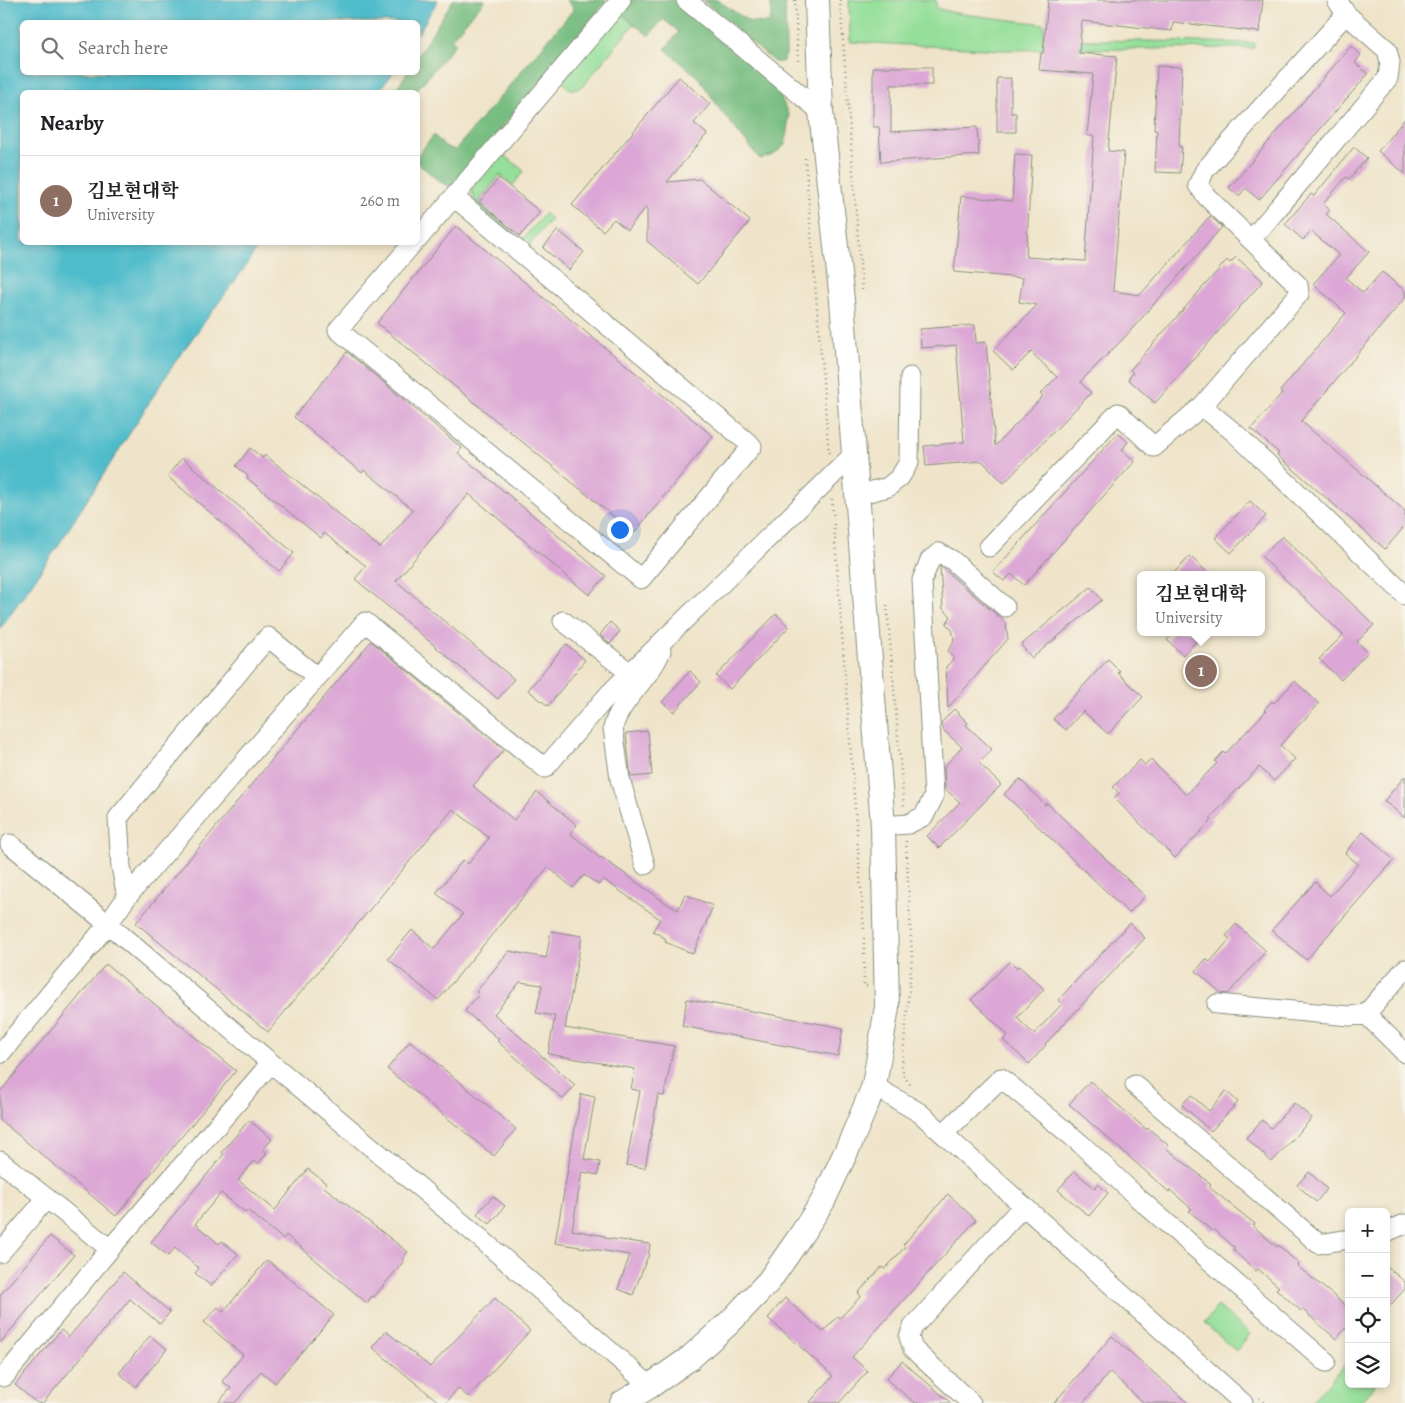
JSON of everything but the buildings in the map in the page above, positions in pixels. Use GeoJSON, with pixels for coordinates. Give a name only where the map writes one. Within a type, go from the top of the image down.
{"type":"FeatureCollection","features":[{"type":"Feature","properties":{"kind":"main road"},"geometry":{"type":"LineString","coordinates":[[622,1403],[690,1358],[730,1322],[769,1281],[801,1235],[823,1201],[874,1086],[887,1007],[883,826],[842,300],[821,112],[817,0]]}},
{"type":"Feature","properties":{"kind":"street"},"geometry":{"type":"LineString","coordinates":[[420,237],[620,0]]}},
{"type":"Feature","properties":{"kind":"street"},"geometry":{"type":"LineString","coordinates":[[686,0],[821,112]]}},
{"type":"Feature","properties":{"kind":"street"},"geometry":{"type":"LineString","coordinates":[[989,547],[1118,413],[1154,447],[1202,406],[1299,294],[1298,285],[1251,240],[1207,197],[1198,185],[1205,170],[1342,7],[1387,50],[1390,62],[1388,78],[1251,240]]}},
{"type":"Feature","properties":{"kind":"street"},"geometry":{"type":"LineString","coordinates":[[411,245],[338,330],[641,579],[752,446],[454,197]]}},
{"type":"Feature","properties":{"kind":"street"},"geometry":{"type":"LineString","coordinates":[[857,496],[888,487],[900,477],[909,462],[910,377]]}},
{"type":"Feature","properties":{"kind":"street"},"geometry":{"type":"LineString","coordinates":[[1202,406],[1236,434],[1405,595]]}},
{"type":"Feature","properties":{"kind":"street"},"geometry":{"type":"LineString","coordinates":[[0,1054],[108,924],[127,897],[365,622],[545,768],[608,694],[854,454]]}},
{"type":"Feature","properties":{"kind":"street"},"geometry":{"type":"LineString","coordinates":[[883,826],[908,824],[924,816],[934,796],[922,580],[930,560],[938,553],[952,560],[1005,607]]}},
{"type":"Feature","properties":{"kind":"street"},"geometry":{"type":"LineString","coordinates":[[562,621],[630,673]]}},
{"type":"Feature","properties":{"kind":"street"},"geometry":{"type":"LineString","coordinates":[[127,897],[121,867],[118,818],[268,637],[317,677]]}},
{"type":"Feature","properties":{"kind":"street"},"geometry":{"type":"LineString","coordinates":[[645,865],[620,779],[614,728],[615,720],[623,707],[656,664],[666,638]]}},
{"type":"Feature","properties":{"kind":"street"},"geometry":{"type":"LineString","coordinates":[[10,844],[108,924],[480,1238],[650,1386]]}},
{"type":"Feature","properties":{"kind":"street"},"geometry":{"type":"LineString","coordinates":[[1217,1004],[1350,1016],[1366,1014],[1405,969]]}},
{"type":"Feature","properties":{"kind":"street"},"geometry":{"type":"LineString","coordinates":[[1366,1014],[1405,1053]]}},
{"type":"Feature","properties":{"kind":"street"},"geometry":{"type":"LineString","coordinates":[[4,1377],[110,1249],[271,1063]]}},
{"type":"Feature","properties":{"kind":"street"},"geometry":{"type":"LineString","coordinates":[[943,1134],[1001,1078],[1081,1144],[1138,1198],[1326,1362]]}},
{"type":"Feature","properties":{"kind":"street"},"geometry":{"type":"LineString","coordinates":[[1135,1085],[1319,1244],[1345,1240]]}},
{"type":"Feature","properties":{"kind":"street"},"geometry":{"type":"LineString","coordinates":[[874,1086],[920,1113],[1243,1403]]}},
{"type":"Feature","properties":{"kind":"street"},"geometry":{"type":"LineString","coordinates":[[0,1161],[110,1249]]}},
{"type":"Feature","properties":{"kind":"street"},"geometry":{"type":"LineString","coordinates":[[0,1253],[47,1198]]}},
{"type":"Feature","properties":{"kind":"street"},"geometry":{"type":"LineString","coordinates":[[971,1403],[914,1349],[909,1337],[914,1327],[1023,1206]]}},
{"type":"Feature","properties":{"kind":"street"},"geometry":{"type":"LineString","coordinates":[[1390,1230],[1405,1224]]}},
{"type":"Feature","properties":{"kind":"path"},"geometry":{"type":"LineString","coordinates":[[795,0],[798,67]]}},
{"type":"Feature","properties":{"kind":"path"},"geometry":{"type":"LineString","coordinates":[[805,154],[830,477],[835,518],[864,933],[864,986],[910,988]]}},
{"type":"Feature","properties":{"kind":"green space"},"geometry":{"type":"Polygon","coordinates":[[[453,0],[485,0],[451,39],[456,43],[417,90],[395,90],[406,75],[420,75],[420,52],[453,0]]]}},
{"type":"Feature","properties":{"kind":"green space"},"geometry":{"type":"Polygon","coordinates":[[[567,0],[607,0],[457,182],[449,186],[440,182],[420,165],[420,152],[434,135],[444,146],[455,150],[574,9],[567,0]]]}},
{"type":"Feature","properties":{"kind":"green space"},"geometry":{"type":"Polygon","coordinates":[[[625,0],[676,0],[774,82],[789,116],[785,145],[773,155],[760,159],[721,111],[699,78],[665,49],[679,32],[663,19],[649,36],[617,10],[625,0]]]}},
{"type":"Feature","properties":{"kind":"green space"},"geometry":{"type":"Polygon","coordinates":[[[703,0],[717,0],[750,22],[769,23],[772,14],[770,0],[785,0],[786,55],[782,62],[774,62],[703,0]]]}},
{"type":"Feature","properties":{"kind":"green space"},"geometry":{"type":"Polygon","coordinates":[[[849,0],[936,0],[936,8],[955,13],[1044,24],[1044,39],[1254,43],[1254,48],[1005,50],[850,42],[849,0]]]}},
{"type":"Feature","properties":{"kind":"green space"},"geometry":{"type":"Polygon","coordinates":[[[617,10],[634,24],[583,86],[577,89],[569,88],[563,81],[617,10]]]}},
{"type":"Feature","properties":{"kind":"green space"},"geometry":{"type":"Polygon","coordinates":[[[499,151],[524,171],[513,185],[500,175],[478,202],[522,240],[545,213],[551,219],[526,249],[476,204],[471,189],[499,151]]]}},
{"type":"Feature","properties":{"kind":"green space"},"geometry":{"type":"Polygon","coordinates":[[[1218,1306],[1250,1334],[1236,1351],[1204,1323],[1218,1306]]]}},
{"type":"Feature","properties":{"kind":"green space"},"geometry":{"type":"Polygon","coordinates":[[[1345,1364],[1345,1388],[1372,1388],[1359,1403],[1316,1403],[1313,1400],[1345,1364]]]}},
{"type":"Feature","properties":{"kind":"water"},"geometry":{"type":"Polygon","coordinates":[[[0,0],[438,0],[420,31],[420,20],[20,20],[20,75],[391,75],[380,90],[20,90],[20,245],[259,245],[243,270],[177,359],[56,549],[0,629],[0,0]]]}},
{"type":"Feature","properties":{"kind":"place","name":"김보현대학"},"geometry":{"type":"Point","coordinates":[1201,671]}}]}
